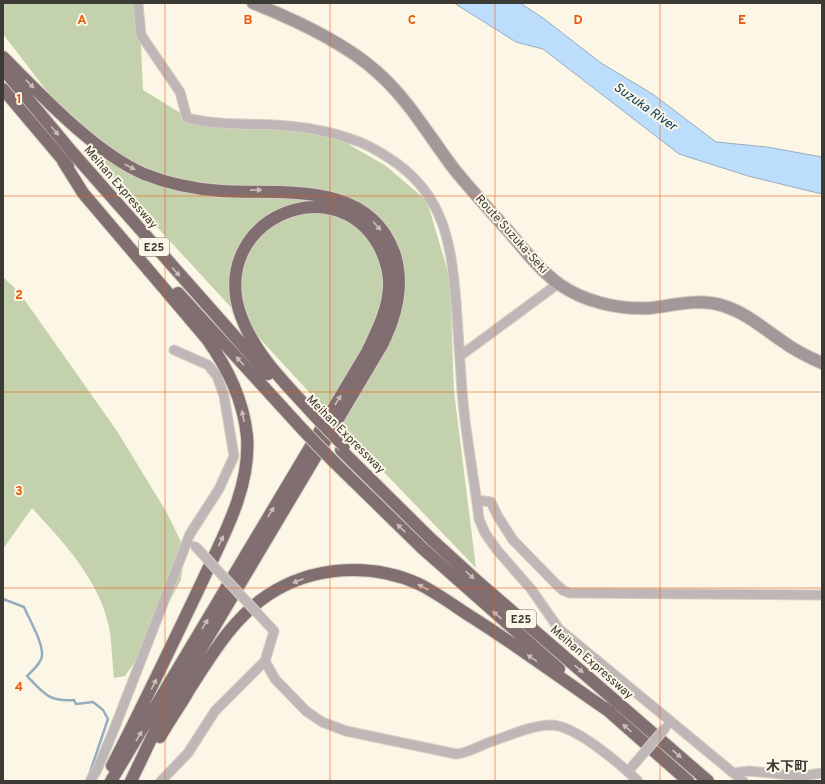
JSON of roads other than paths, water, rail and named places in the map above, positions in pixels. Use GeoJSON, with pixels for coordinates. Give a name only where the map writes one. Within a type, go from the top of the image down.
{"type":"FeatureCollection","features":[{"type":"Feature","properties":{"kind":"highway"},"geometry":{"type":"LineString","coordinates":[[3,57],[105,152],[127,166],[162,180],[189,187],[222,191],[292,191],[313,193],[339,201],[356,208],[380,229],[392,247],[399,270],[399,296],[397,307],[382,345],[164,712],[131,781]]}},
{"type":"Feature","properties":{"kind":"highway","name":"Meihan Expressway"},"geometry":{"type":"LineString","coordinates":[[3,69],[72,152],[168,262],[431,540],[708,781]]}},
{"type":"Feature","properties":{"kind":"highway","name":"E25"},"geometry":{"type":"LineString","coordinates":[[3,89],[162,275],[333,461],[439,564],[688,781]]}},
{"type":"Feature","properties":{"kind":"highway"},"geometry":{"type":"LineString","coordinates":[[63,161],[83,193],[207,339],[219,356],[230,374],[238,393],[247,436],[246,463],[242,483],[228,525],[152,688],[104,781]]}},
{"type":"Feature","properties":{"kind":"highway"},"geometry":{"type":"LineString","coordinates":[[111,781],[367,352],[386,310],[389,275],[383,255],[372,236],[358,222],[340,212],[331,209],[307,208],[296,209],[276,217],[266,223],[251,238],[240,259],[237,270],[236,290],[241,314],[251,337],[271,366],[313,417]]}},
{"type":"Feature","properties":{"kind":"highway"},"geometry":{"type":"LineString","coordinates":[[136,781],[163,731],[220,643],[244,616],[274,592],[298,580],[331,571],[376,571],[394,575],[418,584],[445,598],[610,712]]}},
{"type":"Feature","properties":{"kind":"main road","name":"Route Suzuka-Seki"},"geometry":{"type":"LineString","coordinates":[[253,3],[299,22],[341,46],[376,71],[396,90],[455,170],[522,248],[547,274],[559,283],[579,295],[613,306],[648,308],[698,302],[724,306],[748,317],[792,348],[822,363]]}},
{"type":"Feature","properties":{"kind":"street"},"geometry":{"type":"LineString","coordinates":[[138,3],[141,35],[180,92],[187,118],[225,125],[290,126],[351,139],[371,147],[402,166],[430,196],[440,214],[446,233],[453,266],[462,392],[479,519],[485,533],[496,550],[531,589],[559,629],[668,725],[743,781]]}},
{"type":"Feature","properties":{"kind":"street"},"geometry":{"type":"LineString","coordinates":[[460,356],[559,283]]}},
{"type":"Feature","properties":{"kind":"street"},"geometry":{"type":"LineString","coordinates":[[90,781],[97,770],[115,727],[190,534],[219,489],[234,456],[224,396],[217,376],[208,365],[174,350]]}},
{"type":"Feature","properties":{"kind":"street"},"geometry":{"type":"LineString","coordinates":[[477,500],[491,502],[512,540],[557,585],[564,591],[570,593],[822,595]]}},
{"type":"Feature","properties":{"kind":"street"},"geometry":{"type":"LineString","coordinates":[[161,781],[188,753],[215,712],[265,661],[274,631],[195,546]]}},
{"type":"Feature","properties":{"kind":"street"},"geometry":{"type":"LineString","coordinates":[[265,661],[275,679],[306,711],[322,722],[346,730],[456,754],[466,753],[476,746],[539,726],[553,725],[575,732],[630,770],[638,781]]}},
{"type":"Feature","properties":{"kind":"street"},"geometry":{"type":"LineString","coordinates":[[630,770],[668,725]]}},
{"type":"Feature","properties":{"kind":"street"},"geometry":{"type":"LineString","coordinates":[[733,773],[749,771],[802,776],[822,772]]}},
{"type":"Feature","properties":{"kind":"water","name":"Suzuka River"},"geometry":{"type":"Polygon","coordinates":[[[454,3],[520,3],[543,18],[601,63],[654,95],[716,142],[767,147],[822,157],[822,194],[748,176],[679,154],[543,49],[516,42],[454,3]]]}},
{"type":"Feature","properties":{"kind":"waterway"},"geometry":{"type":"LineString","coordinates":[[3,599],[24,607],[36,632],[42,650],[40,662],[27,676],[42,692],[52,698],[74,700],[76,704],[93,702],[103,710],[108,719],[89,775]]}},
{"type":"Feature","properties":{"kind":"district","name":"木下町"},"geometry":{"type":"Point","coordinates":[787,766]}}]}
